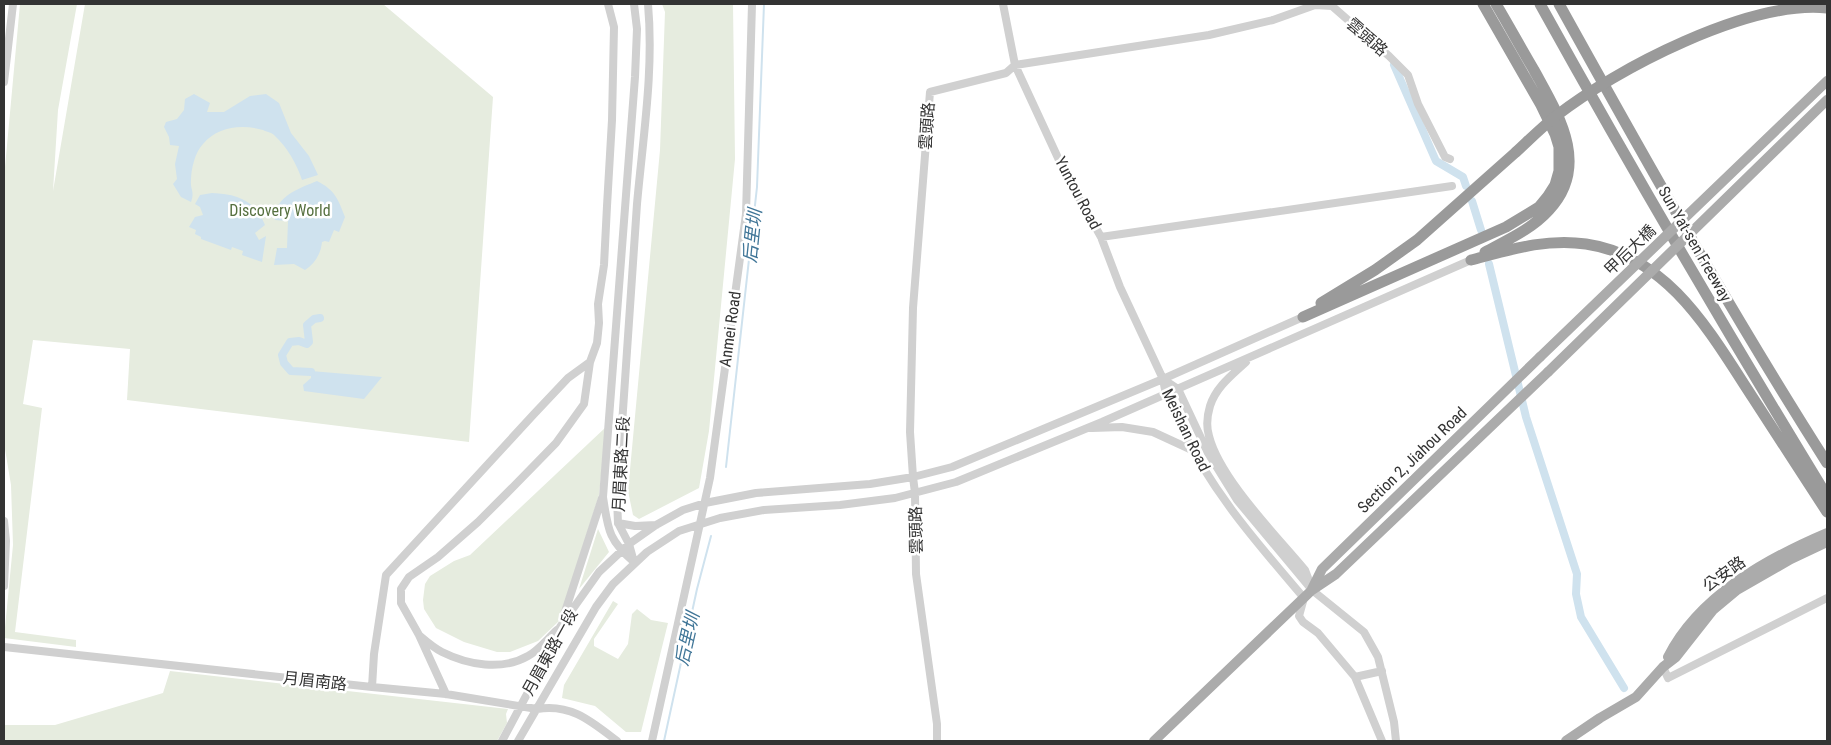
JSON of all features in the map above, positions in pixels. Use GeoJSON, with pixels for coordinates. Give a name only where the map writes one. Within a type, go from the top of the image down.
{"type":"FeatureCollection","features":[{"type":"Feature","properties":{"kind":"highway"},"geometry":{"type":"LineString","coordinates":[[1304,317],[1527,216],[1539,207],[1555,184],[1559,171],[1560,157],[1557,140],[1541,105],[1483,4]]}},
{"type":"Feature","properties":{"kind":"highway"},"geometry":{"type":"LineString","coordinates":[[1471,260],[1531,226],[1549,210],[1563,190],[1570,158],[1563,125],[1496,4]]}},
{"type":"Feature","properties":{"kind":"highway","name":"Sun Yat-sen Freeway"},"geometry":{"type":"LineString","coordinates":[[1540,4],[1668,231],[1827,496]]}},
{"type":"Feature","properties":{"kind":"highway","name":"Sun Yat-sen Freeway"},"geometry":{"type":"LineString","coordinates":[[1559,4],[1669,199],[1785,396],[1827,463]]}},
{"type":"Feature","properties":{"kind":"highway"},"geometry":{"type":"LineString","coordinates":[[1304,317],[1325,300],[1375,270],[1416,240],[1556,116],[1615,74],[1718,22],[1770,6],[1796,5],[1827,8]]}},
{"type":"Feature","properties":{"kind":"highway"},"geometry":{"type":"LineString","coordinates":[[1471,260],[1526,246],[1565,242],[1588,244],[1615,252],[1631,258],[1655,273],[1680,295],[1709,330],[1827,512]]}},
{"type":"Feature","properties":{"kind":"main road","name":"甲后大橋"},"geometry":{"type":"LineString","coordinates":[[1540,357],[1827,81]]}},
{"type":"Feature","properties":{"kind":"main road","name":"甲后大橋"},"geometry":{"type":"LineString","coordinates":[[1548,372],[1827,100]]}},
{"type":"Feature","properties":{"kind":"main road","name":"Section 2, Jiahou Road"},"geometry":{"type":"LineString","coordinates":[[1312,590],[1322,569],[1540,357]]}},
{"type":"Feature","properties":{"kind":"main road","name":"Section 2, Jiahou Road"},"geometry":{"type":"LineString","coordinates":[[1154,741],[1312,590],[1336,574],[1548,372]]}},
{"type":"Feature","properties":{"kind":"main road","name":"公安路"},"geometry":{"type":"LineString","coordinates":[[1663,667],[1670,653],[1708,604],[1733,584],[1787,552],[1827,533]]}},
{"type":"Feature","properties":{"kind":"main road","name":"公安路"},"geometry":{"type":"LineString","coordinates":[[1566,741],[1636,697],[1663,667],[1676,657],[1713,610],[1737,590],[1827,542]]}},
{"type":"Feature","properties":{"kind":"street"},"geometry":{"type":"LineString","coordinates":[[4,82],[13,4]]}},
{"type":"Feature","properties":{"kind":"street"},"geometry":{"type":"LineString","coordinates":[[446,694],[419,635],[401,603],[401,589],[409,577],[438,557],[478,522],[556,443],[584,404],[590,362],[597,342],[598,304],[604,265],[612,120],[614,27],[608,4]]}},
{"type":"Feature","properties":{"kind":"street","name":"月眉東路二段"},"geometry":{"type":"LineString","coordinates":[[634,4],[637,29],[635,77],[603,497],[608,529],[621,551],[634,562]]}},
{"type":"Feature","properties":{"kind":"street","name":"月眉東路二段"},"geometry":{"type":"LineString","coordinates":[[634,562],[629,544],[618,523],[619,478],[638,203],[649,80],[650,28],[648,4]]}},
{"type":"Feature","properties":{"kind":"street","name":"Anmei Road"},"geometry":{"type":"LineString","coordinates":[[700,524],[710,478],[746,214],[752,4]]}},
{"type":"Feature","properties":{"kind":"street","name":"Yuntou Road"},"geometry":{"type":"LineString","coordinates":[[1003,4],[1015,64],[1065,173],[1101,237],[1120,287],[1163,379]]}},
{"type":"Feature","properties":{"kind":"street","name":"雲頭路"},"geometry":{"type":"LineString","coordinates":[[936,741],[937,724],[916,574],[915,493],[912,477],[910,432],[913,308],[930,92],[1006,74],[1015,64],[1209,35],[1273,20],[1315,5],[1332,6],[1389,56],[1408,76],[1418,104],[1445,157],[1450,159]]}},
{"type":"Feature","properties":{"kind":"street"},"geometry":{"type":"LineString","coordinates":[[1101,237],[1452,186]]}},
{"type":"Feature","properties":{"kind":"street","name":"月眉東路一段"},"geometry":{"type":"LineString","coordinates":[[518,741],[596,607],[613,584],[634,562],[679,531],[720,518],[764,510],[840,505],[895,498],[965,479],[1252,357],[1471,260]]}},
{"type":"Feature","properties":{"kind":"street","name":"月眉東路一段"},"geometry":{"type":"LineString","coordinates":[[502,741],[550,651],[560,627],[599,572],[629,544],[656,525],[683,510],[705,502],[756,493],[870,484],[912,477],[961,464],[1304,317]]}},
{"type":"Feature","properties":{"kind":"street"},"geometry":{"type":"LineString","coordinates":[[1252,357],[1220,386],[1213,398],[1207,418],[1209,437],[1221,463],[1238,490],[1305,570],[1312,590]]}},
{"type":"Feature","properties":{"kind":"street"},"geometry":{"type":"LineString","coordinates":[[372,688],[374,654],[386,575],[568,378],[590,362]]}},
{"type":"Feature","properties":{"kind":"street","name":"Meishan Road"},"geometry":{"type":"LineString","coordinates":[[1163,379],[1178,389],[1208,454],[1237,500],[1312,590],[1364,632],[1378,657],[1394,722],[1396,741]]}},
{"type":"Feature","properties":{"kind":"street","name":"Meishan Road"},"geometry":{"type":"LineString","coordinates":[[1163,379],[1165,393],[1192,450],[1217,491],[1248,533],[1304,598]]}},
{"type":"Feature","properties":{"kind":"street"},"geometry":{"type":"LineString","coordinates":[[1087,428],[1122,427],[1153,432],[1192,450]]}},
{"type":"Feature","properties":{"kind":"street"},"geometry":{"type":"LineString","coordinates":[[419,635],[440,651],[463,661],[486,665],[510,664],[529,656],[560,627],[603,497]]}},
{"type":"Feature","properties":{"kind":"street"},"geometry":{"type":"LineString","coordinates":[[4,521],[6,541],[4,586]]}},
{"type":"Feature","properties":{"kind":"street"},"geometry":{"type":"LineString","coordinates":[[618,523],[635,526],[656,525]]}},
{"type":"Feature","properties":{"kind":"street"},"geometry":{"type":"LineString","coordinates":[[652,741],[700,524]]}},
{"type":"Feature","properties":{"kind":"street"},"geometry":{"type":"LineString","coordinates":[[1304,598],[1300,616],[1303,622],[1318,633],[1355,677],[1382,741]]}},
{"type":"Feature","properties":{"kind":"street"},"geometry":{"type":"LineString","coordinates":[[1663,667],[1668,678],[1827,598]]}},
{"type":"Feature","properties":{"kind":"street","name":"月眉南路"},"geometry":{"type":"LineString","coordinates":[[4,647],[372,688],[446,694],[537,708],[552,706],[578,714],[593,722],[617,741]]}},
{"type":"Feature","properties":{"kind":"street"},"geometry":{"type":"LineString","coordinates":[[1355,677],[1382,671]]}},
{"type":"Feature","properties":{"kind":"green space","name":"Discovery World"},"geometry":{"type":"Polygon","coordinates":[[[20,4],[77,4],[58,110],[53,191],[85,4],[383,4],[493,97],[469,442],[127,400],[130,349],[33,340],[23,404],[42,408],[15,632],[76,640],[76,647],[4,638],[13,545],[11,485],[4,443],[4,178],[20,4]]]}},
{"type":"Feature","properties":{"kind":"green space"},"geometry":{"type":"Polygon","coordinates":[[[662,4],[733,4],[735,159],[709,431],[699,488],[639,519],[633,515],[628,491],[660,150],[665,12],[662,4]]]}},
{"type":"Feature","properties":{"kind":"green space"},"geometry":{"type":"Polygon","coordinates":[[[606,427],[599,495],[559,621],[538,641],[510,652],[497,652],[464,642],[436,628],[424,609],[425,584],[430,576],[454,561],[470,555],[606,427]]]}},
{"type":"Feature","properties":{"kind":"green space"},"geometry":{"type":"Polygon","coordinates":[[[598,529],[609,552],[579,589],[598,529]]]}},
{"type":"Feature","properties":{"kind":"green space"},"geometry":{"type":"Polygon","coordinates":[[[613,601],[618,604],[594,639],[594,646],[618,659],[628,644],[632,614],[637,609],[651,620],[668,623],[641,732],[626,732],[595,706],[562,698],[564,685],[613,601]]]}},
{"type":"Feature","properties":{"kind":"green space"},"geometry":{"type":"Polygon","coordinates":[[[170,671],[508,709],[506,714],[507,723],[497,741],[4,741],[4,725],[55,725],[163,693],[170,671]]]}},
{"type":"Feature","properties":{"kind":"water"},"geometry":{"type":"Polygon","coordinates":[[[194,94],[210,103],[207,112],[224,112],[250,96],[266,94],[279,103],[291,133],[309,156],[318,175],[302,180],[291,156],[272,133],[247,127],[231,128],[216,133],[200,147],[192,171],[193,195],[191,202],[181,197],[173,184],[177,179],[175,164],[179,146],[170,145],[169,137],[164,127],[166,122],[177,119],[184,110],[185,99],[194,94]]]}},
{"type":"Feature","properties":{"kind":"water"},"geometry":{"type":"Polygon","coordinates":[[[317,181],[332,192],[340,205],[345,217],[339,232],[334,230],[329,242],[322,242],[317,258],[305,270],[294,264],[274,265],[277,248],[287,248],[288,221],[275,220],[278,205],[289,194],[317,181]]]}},
{"type":"Feature","properties":{"kind":"water"},"geometry":{"type":"Polygon","coordinates":[[[212,193],[229,195],[244,200],[261,216],[265,225],[255,233],[259,240],[266,236],[262,262],[242,255],[243,251],[232,247],[231,250],[201,239],[201,237],[195,234],[196,230],[189,227],[195,217],[203,215],[200,207],[195,204],[200,195],[212,193]]]}},
{"type":"Feature","properties":{"kind":"water"},"geometry":{"type":"Polygon","coordinates":[[[311,371],[382,377],[364,399],[304,391],[303,385],[311,378],[311,371]]]}},
{"type":"Feature","properties":{"kind":"waterway","name":"后里圳"},"geometry":{"type":"LineString","coordinates":[[726,467],[757,187],[764,4]]}},
{"type":"Feature","properties":{"kind":"waterway"},"geometry":{"type":"LineString","coordinates":[[1394,65],[1436,161],[1463,177],[1466,186]]}},
{"type":"Feature","properties":{"kind":"waterway"},"geometry":{"type":"LineString","coordinates":[[1472,201],[1481,230]]}},
{"type":"Feature","properties":{"kind":"waterway"},"geometry":{"type":"LineString","coordinates":[[1489,264],[1526,417],[1577,574],[1576,594],[1581,617],[1624,688]]}},
{"type":"Feature","properties":{"kind":"waterway"},"geometry":{"type":"LineString","coordinates":[[311,372],[291,371],[284,363],[282,355],[290,342],[299,341],[307,344],[309,342],[307,325],[314,319],[320,318]]}},
{"type":"Feature","properties":{"kind":"waterway","name":"后里圳"},"geometry":{"type":"LineString","coordinates":[[664,741],[697,589],[711,536]]}}]}
